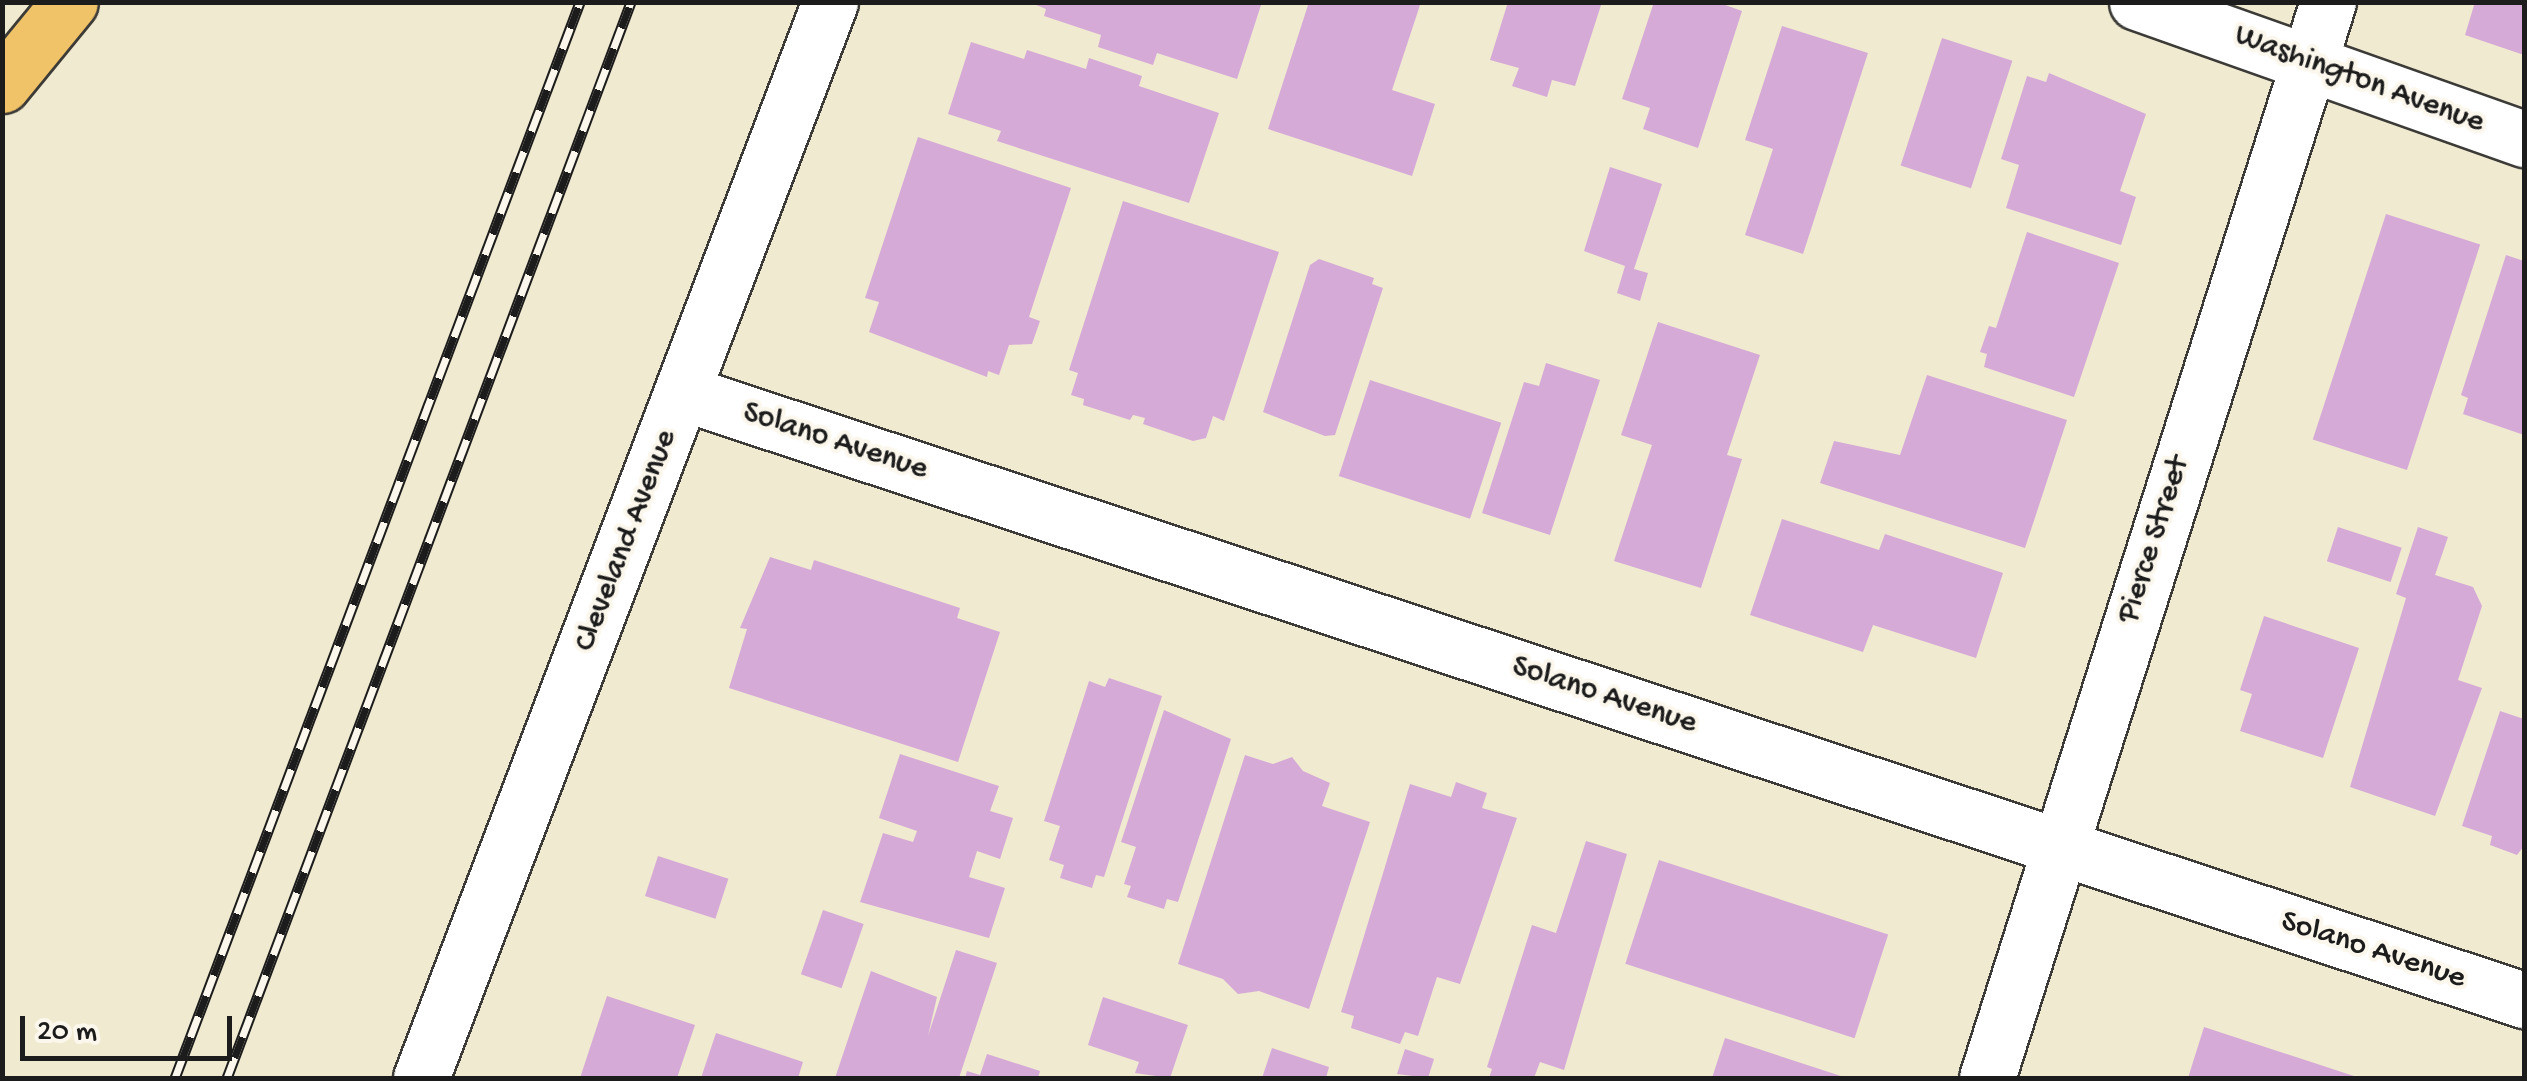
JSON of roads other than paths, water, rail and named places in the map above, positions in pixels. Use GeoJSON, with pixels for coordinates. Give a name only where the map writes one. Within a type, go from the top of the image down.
{"type":"FeatureCollection","features":[{"type":"Feature","properties":{"kind":"highway"},"geometry":{"type":"LineString","coordinates":[[2,85],[70,2]]}},
{"type":"Feature","properties":{"kind":"street","name":"Cleveland Avenue"},"geometry":{"type":"LineString","coordinates":[[421,1078],[830,2]]}},
{"type":"Feature","properties":{"kind":"street","name":"Washington Avenue"},"geometry":{"type":"LineString","coordinates":[[2137,2],[2251,38],[2308,66],[2524,139]]}},
{"type":"Feature","properties":{"kind":"street","name":"Pierce Street"},"geometry":{"type":"LineString","coordinates":[[1987,1078],[2328,2]]}},
{"type":"Feature","properties":{"kind":"street","name":"Solano Avenue"},"geometry":{"type":"LineString","coordinates":[[684,393],[2524,1000]]}},
{"type":"Feature","properties":{"kind":"railway"},"geometry":{"type":"LineString","coordinates":[[175,1078],[580,2]]}},
{"type":"Feature","properties":{"kind":"railway"},"geometry":{"type":"LineString","coordinates":[[227,1078],[631,2]]}}]}
